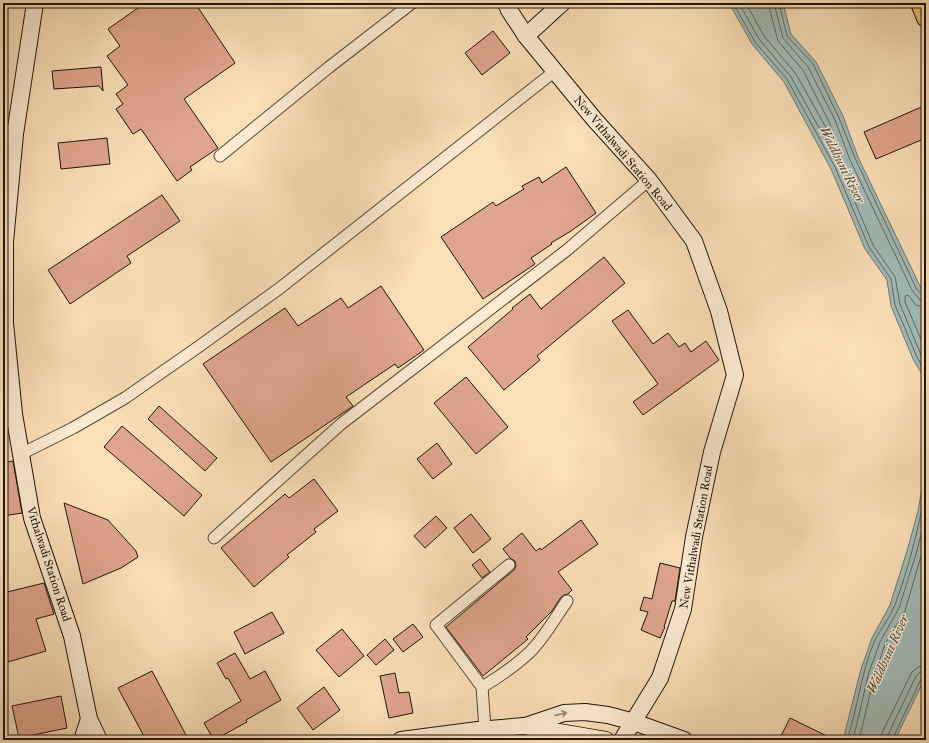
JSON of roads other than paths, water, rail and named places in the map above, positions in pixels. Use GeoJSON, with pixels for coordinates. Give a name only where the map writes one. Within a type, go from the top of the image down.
{"type":"FeatureCollection","features":[{"type":"Feature","properties":{"kind":"main road"},"geometry":{"type":"LineString","coordinates":[[920,3],[926,18]]}},
{"type":"Feature","properties":{"kind":"street","name":"Vithalwadi Station Road"},"geometry":{"type":"LineString","coordinates":[[35,3],[15,134],[6,242],[5,323],[14,414],[32,518],[72,636],[89,719],[99,740]]}},
{"type":"Feature","properties":{"kind":"street"},"geometry":{"type":"LineString","coordinates":[[220,156],[328,68],[412,3]]}},
{"type":"Feature","properties":{"kind":"street"},"geometry":{"type":"LineString","coordinates":[[526,36],[562,3]]}},
{"type":"Feature","properties":{"kind":"street","name":"New Vithalwadi Station Road"},"geometry":{"type":"LineString","coordinates":[[504,6],[526,36],[594,119],[649,180],[694,242],[719,311],[735,375],[712,452],[694,537],[684,609],[660,678],[622,740]]}},
{"type":"Feature","properties":{"kind":"street"},"geometry":{"type":"LineString","coordinates":[[21,454],[73,428],[125,398],[195,350],[286,283],[555,71]]}},
{"type":"Feature","properties":{"kind":"street"},"geometry":{"type":"LineString","coordinates":[[214,538],[341,424],[567,250],[649,180]]}},
{"type":"Feature","properties":{"kind":"street"},"geometry":{"type":"LineString","coordinates":[[485,729],[482,687],[436,625],[509,565]]}},
{"type":"Feature","properties":{"kind":"street"},"geometry":{"type":"LineString","coordinates":[[482,687],[501,676],[530,651],[548,629],[567,601]]}},
{"type":"Feature","properties":{"kind":"street"},"geometry":{"type":"LineString","coordinates":[[401,740],[485,729],[524,726],[564,713],[585,712],[608,715],[634,722],[684,740]]}},
{"type":"Feature","properties":{"kind":"street"},"geometry":{"type":"LineString","coordinates":[[82,740],[89,719]]}},
{"type":"Feature","properties":{"kind":"street"},"geometry":{"type":"LineString","coordinates":[[524,726],[606,740]]}},
{"type":"Feature","properties":{"kind":"water","name":"Waldhuni River"},"geometry":{"type":"Polygon","coordinates":[[[729,3],[783,3],[791,34],[816,62],[843,116],[858,157],[920,286],[926,295],[926,381],[913,359],[891,306],[887,280],[865,249],[831,169],[784,82],[752,44],[729,3]]]}},
{"type":"Feature","properties":{"kind":"water","name":"Waldhuni River"},"geometry":{"type":"Polygon","coordinates":[[[926,465],[926,676],[895,740],[843,740],[861,669],[872,638],[890,605],[907,551],[918,511],[926,465]]]}}]}
